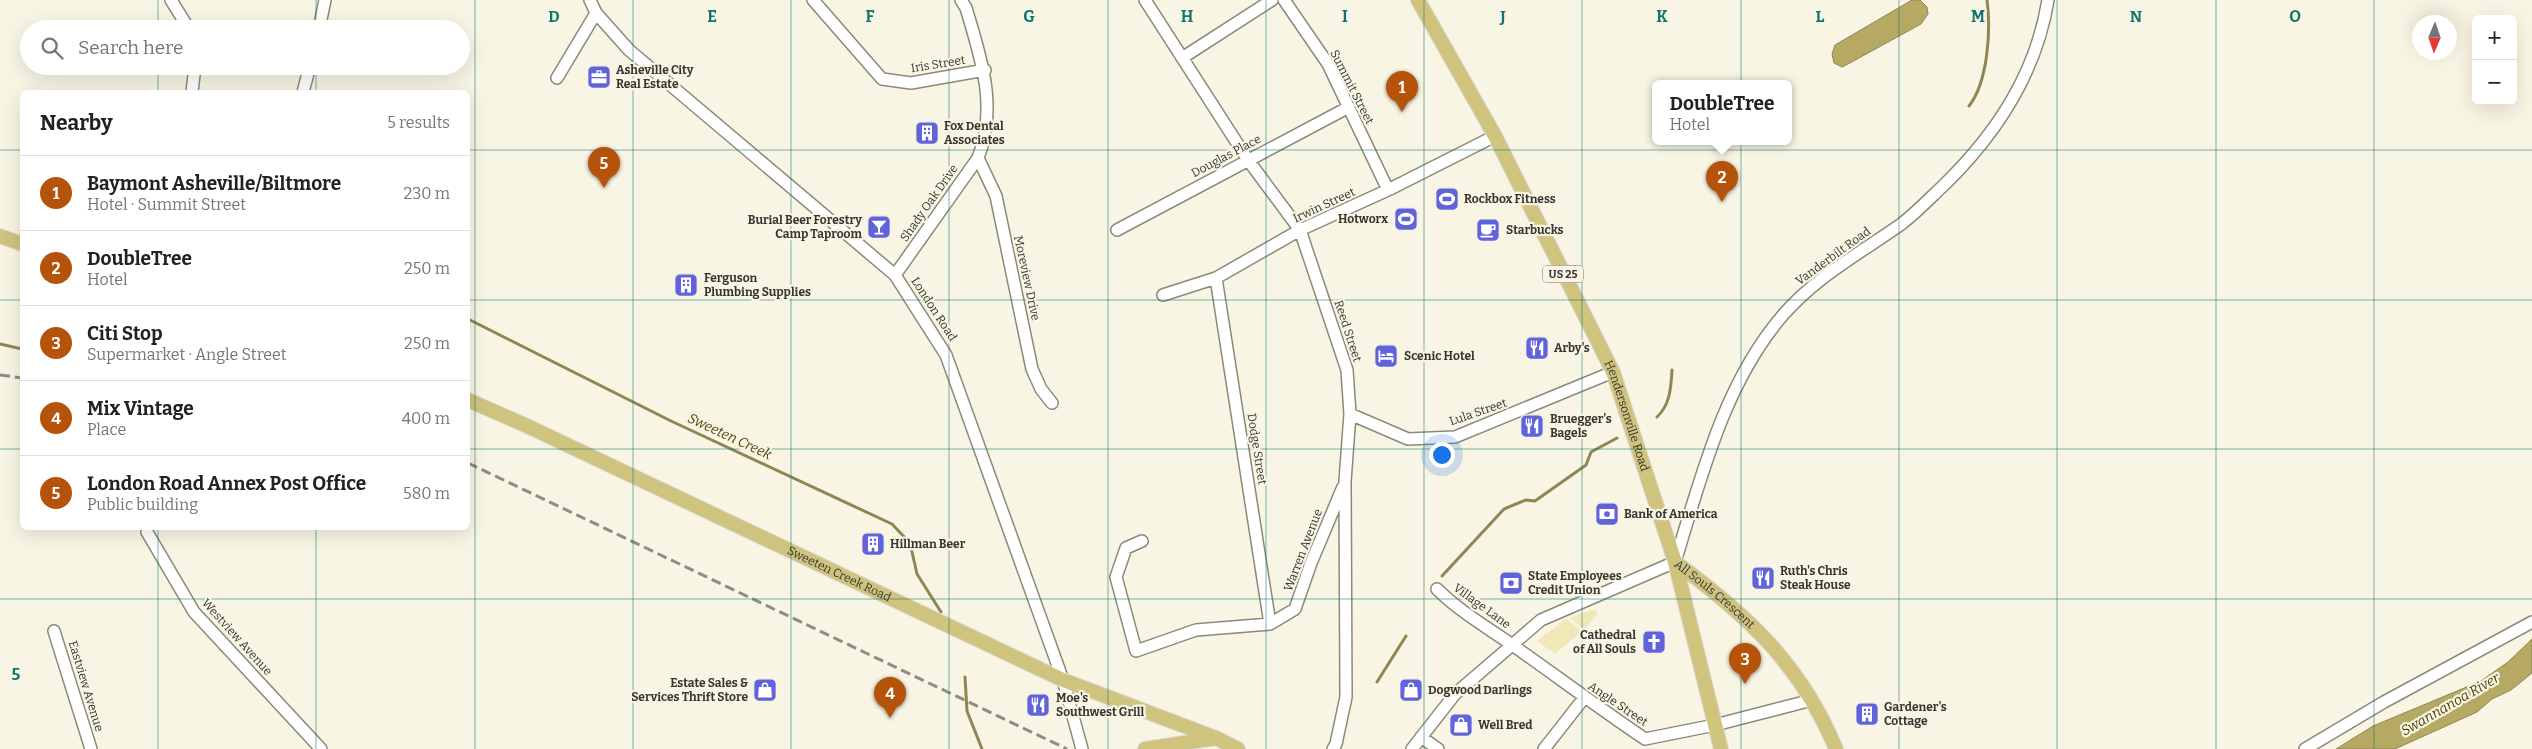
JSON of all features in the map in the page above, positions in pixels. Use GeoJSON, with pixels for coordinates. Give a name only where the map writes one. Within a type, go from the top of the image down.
{"type":"FeatureCollection","features":[{"type":"Feature","properties":{"kind":"main road","name":"Hendersonville Road"},"geometry":{"type":"LineString","coordinates":[[1418,0],[1495,136],[1613,372],[1675,562],[1721,749]]}},
{"type":"Feature","properties":{"kind":"main road"},"geometry":{"type":"LineString","coordinates":[[0,236],[20,243]]}},
{"type":"Feature","properties":{"kind":"main road","name":"Sweeten Creek Road"},"geometry":{"type":"LineString","coordinates":[[470,401],[526,425],[1063,680],[1216,738],[1238,749]]}},
{"type":"Feature","properties":{"kind":"main road","name":"All Souls Crescent"},"geometry":{"type":"LineString","coordinates":[[1675,562],[1720,595],[1751,622],[1784,660],[1812,700],[1836,749]]}},
{"type":"Feature","properties":{"kind":"main road"},"geometry":{"type":"LineString","coordinates":[[1145,749],[1216,738]]}},
{"type":"Feature","properties":{"kind":"street"},"geometry":{"type":"LineString","coordinates":[[171,0],[183,20]]}},
{"type":"Feature","properties":{"kind":"street"},"geometry":{"type":"LineString","coordinates":[[321,20],[325,0]]}},
{"type":"Feature","properties":{"kind":"street","name":"London Road"},"geometry":{"type":"LineString","coordinates":[[590,0],[596,13],[635,55],[895,275],[946,354],[1063,680],[1082,749]]}},
{"type":"Feature","properties":{"kind":"street","name":"Iris Street"},"geometry":{"type":"LineString","coordinates":[[812,0],[882,79],[911,83],[985,70]]}},
{"type":"Feature","properties":{"kind":"street","name":"Shady Oak Drive"},"geometry":{"type":"LineString","coordinates":[[895,275],[978,158],[983,144],[989,113],[985,70],[966,8],[961,0]]}},
{"type":"Feature","properties":{"kind":"street","name":"Reed Street"},"geometry":{"type":"LineString","coordinates":[[1145,0],[1248,160],[1300,230],[1347,370],[1350,414],[1345,481],[1346,697],[1336,744],[1333,749]]}},
{"type":"Feature","properties":{"kind":"street"},"geometry":{"type":"LineString","coordinates":[[1182,58],[1272,0]]}},
{"type":"Feature","properties":{"kind":"street","name":"Summit Street"},"geometry":{"type":"LineString","coordinates":[[1284,0],[1328,64],[1388,190]]}},
{"type":"Feature","properties":{"kind":"street","name":"Vanderbilt Road"},"geometry":{"type":"LineString","coordinates":[[1675,562],[1713,446],[1744,374],[1765,340],[1793,303],[1824,277],[1918,210],[1982,145],[2010,107],[2033,58],[2044,25],[2048,0]]}},
{"type":"Feature","properties":{"kind":"street"},"geometry":{"type":"LineString","coordinates":[[557,78],[596,13]]}},
{"type":"Feature","properties":{"kind":"street"},"geometry":{"type":"LineString","coordinates":[[192,90],[194,75]]}},
{"type":"Feature","properties":{"kind":"street"},"geometry":{"type":"LineString","coordinates":[[304,90],[308,75]]}},
{"type":"Feature","properties":{"kind":"street","name":"Douglas Place"},"geometry":{"type":"LineString","coordinates":[[1117,230],[1348,106]]}},
{"type":"Feature","properties":{"kind":"street","name":"Irwin Street"},"geometry":{"type":"LineString","coordinates":[[1163,295],[1216,278],[1300,230],[1388,190],[1495,136]]}},
{"type":"Feature","properties":{"kind":"street","name":"Moreview Drive"},"geometry":{"type":"LineString","coordinates":[[978,158],[996,196],[1032,368],[1041,388],[1052,403]]}},
{"type":"Feature","properties":{"kind":"street","name":"Dodge Street"},"geometry":{"type":"LineString","coordinates":[[1216,278],[1270,624]]}},
{"type":"Feature","properties":{"kind":"street","name":"Lula Street"},"geometry":{"type":"LineString","coordinates":[[1350,414],[1408,439],[1455,437],[1613,372]]}},
{"type":"Feature","properties":{"kind":"street","name":"Warren Avenue"},"geometry":{"type":"LineString","coordinates":[[1142,541],[1126,548],[1116,577],[1136,651],[1196,630],[1270,624],[1295,609],[1311,563],[1345,481]]}},
{"type":"Feature","properties":{"kind":"street","name":"Westview Avenue"},"geometry":{"type":"LineString","coordinates":[[147,532],[194,612],[321,749]]}},
{"type":"Feature","properties":{"kind":"street","name":"All Souls Crescent"},"geometry":{"type":"LineString","coordinates":[[1412,749],[1455,694],[1541,620],[1675,562]]}},
{"type":"Feature","properties":{"kind":"street","name":"Village Lane"},"geometry":{"type":"LineString","coordinates":[[1437,589],[1452,604],[1511,644]]}},
{"type":"Feature","properties":{"kind":"street"},"geometry":{"type":"LineString","coordinates":[[2305,749],[2384,702],[2532,622]]}},
{"type":"Feature","properties":{"kind":"street","name":"Eastview Avenue"},"geometry":{"type":"LineString","coordinates":[[54,631],[92,749]]}},
{"type":"Feature","properties":{"kind":"street","name":"Angle Street"},"geometry":{"type":"LineString","coordinates":[[1511,644],[1644,744],[1812,700]]}},
{"type":"Feature","properties":{"kind":"street"},"geometry":{"type":"LineString","coordinates":[[1544,749],[1584,698]]}},
{"type":"Feature","properties":{"kind":"street"},"geometry":{"type":"LineString","coordinates":[[1422,737],[1438,749]]}},
{"type":"Feature","properties":{"kind":"shaded area"},"geometry":{"type":"Polygon","coordinates":[[[1595,609],[1598,614],[1584,629],[1569,618],[1595,609]]]}},
{"type":"Feature","properties":{"kind":"shaded area"},"geometry":{"type":"Polygon","coordinates":[[[1566,619],[1582,631],[1555,654],[1537,641],[1566,619]]]}},
{"type":"Feature","properties":{"kind":"water"},"geometry":{"type":"Polygon","coordinates":[[[1912,0],[1920,0],[1927,7],[1928,14],[1921,24],[1842,67],[1834,63],[1832,54],[1835,45],[1912,0]]]}},
{"type":"Feature","properties":{"kind":"water","name":"Swannanoa River"},"geometry":{"type":"Polygon","coordinates":[[[2532,639],[2532,673],[2511,690],[2492,699],[2477,712],[2395,749],[2336,749],[2373,726],[2481,681],[2508,662],[2532,639]]]}},
{"type":"Feature","properties":{"kind":"waterway"},"geometry":{"type":"LineString","coordinates":[[1969,106],[1980,84],[1987,55],[1989,26],[1987,0]]}},
{"type":"Feature","properties":{"kind":"waterway","name":"Sweeten Creek"},"geometry":{"type":"LineString","coordinates":[[470,320],[671,421],[892,524],[910,543],[917,574],[941,612]]}},
{"type":"Feature","properties":{"kind":"waterway","name":"Sweeten Creek"},"geometry":{"type":"LineString","coordinates":[[0,344],[20,349]]}},
{"type":"Feature","properties":{"kind":"waterway"},"geometry":{"type":"LineString","coordinates":[[1657,417],[1667,402],[1672,370]]}},
{"type":"Feature","properties":{"kind":"waterway"},"geometry":{"type":"LineString","coordinates":[[1442,576],[1504,509],[1526,500],[1535,501],[1586,465],[1591,452],[1617,438]]}},
{"type":"Feature","properties":{"kind":"waterway"},"geometry":{"type":"LineString","coordinates":[[1377,682],[1406,636]]}},
{"type":"Feature","properties":{"kind":"waterway","name":"Sweeten Creek"},"geometry":{"type":"LineString","coordinates":[[965,677],[967,711],[982,749]]}},
{"type":"Feature","properties":{"kind":"railway"},"geometry":{"type":"LineString","coordinates":[[0,375],[20,378]]}},
{"type":"Feature","properties":{"kind":"railway"},"geometry":{"type":"LineString","coordinates":[[470,464],[1067,749]]}},
{"type":"Feature","properties":{"kind":"place","name":"Asheville City Real Estate"},"geometry":{"type":"Point","coordinates":[599,77]}},
{"type":"Feature","properties":{"kind":"place","name":"Baymont Asheville/Biltmore"},"geometry":{"type":"Point","coordinates":[1402,112]}},
{"type":"Feature","properties":{"kind":"place","name":"Fox Dental Associates"},"geometry":{"type":"Point","coordinates":[927,133]}},
{"type":"Feature","properties":{"kind":"place","name":"London Road Annex Post Office"},"geometry":{"type":"Point","coordinates":[604,188]}},
{"type":"Feature","properties":{"kind":"place","name":"Rockbox Fitness"},"geometry":{"type":"Point","coordinates":[1447,199]}},
{"type":"Feature","properties":{"kind":"place","name":"DoubleTree"},"geometry":{"type":"Point","coordinates":[1722,202]}},
{"type":"Feature","properties":{"kind":"place","name":"Hotworx"},"geometry":{"type":"Point","coordinates":[1406,219]}},
{"type":"Feature","properties":{"kind":"place","name":"Burial Beer Forestry Camp Taproom"},"geometry":{"type":"Point","coordinates":[879,227]}},
{"type":"Feature","properties":{"kind":"place","name":"Starbucks"},"geometry":{"type":"Point","coordinates":[1488,230]}},
{"type":"Feature","properties":{"kind":"place","name":"Ferguson Plumbing Supplies"},"geometry":{"type":"Point","coordinates":[686,285]}},
{"type":"Feature","properties":{"kind":"place","name":"Arby's"},"geometry":{"type":"Point","coordinates":[1537,348]}},
{"type":"Feature","properties":{"kind":"place","name":"Scenic Hotel"},"geometry":{"type":"Point","coordinates":[1386,356]}},
{"type":"Feature","properties":{"kind":"place","name":"Bruegger's Bagels"},"geometry":{"type":"Point","coordinates":[1532,426]}},
{"type":"Feature","properties":{"kind":"place","name":"Bank of America"},"geometry":{"type":"Point","coordinates":[1607,514]}},
{"type":"Feature","properties":{"kind":"place","name":"Hillman Beer"},"geometry":{"type":"Point","coordinates":[873,544]}},
{"type":"Feature","properties":{"kind":"place","name":"Ruth's Chris Steak House"},"geometry":{"type":"Point","coordinates":[1763,578]}},
{"type":"Feature","properties":{"kind":"place","name":"State Employees Credit Union"},"geometry":{"type":"Point","coordinates":[1511,583]}},
{"type":"Feature","properties":{"kind":"place","name":"Cathedral of All Souls"},"geometry":{"type":"Point","coordinates":[1654,642]}},
{"type":"Feature","properties":{"kind":"place","name":"Citi Stop"},"geometry":{"type":"Point","coordinates":[1745,684]}},
{"type":"Feature","properties":{"kind":"place","name":"Estate Sales & Services Thrift Store"},"geometry":{"type":"Point","coordinates":[765,690]}},
{"type":"Feature","properties":{"kind":"place","name":"Dogwood Darlings"},"geometry":{"type":"Point","coordinates":[1411,690]}},
{"type":"Feature","properties":{"kind":"place","name":"Moe's Southwest Grill"},"geometry":{"type":"Point","coordinates":[1038,705]}},
{"type":"Feature","properties":{"kind":"place","name":"Gardener's Cottage"},"geometry":{"type":"Point","coordinates":[1867,714]}},
{"type":"Feature","properties":{"kind":"place","name":"Mix Vintage"},"geometry":{"type":"Point","coordinates":[890,718]}},
{"type":"Feature","properties":{"kind":"place","name":"Well Bred"},"geometry":{"type":"Point","coordinates":[1461,725]}}]}
